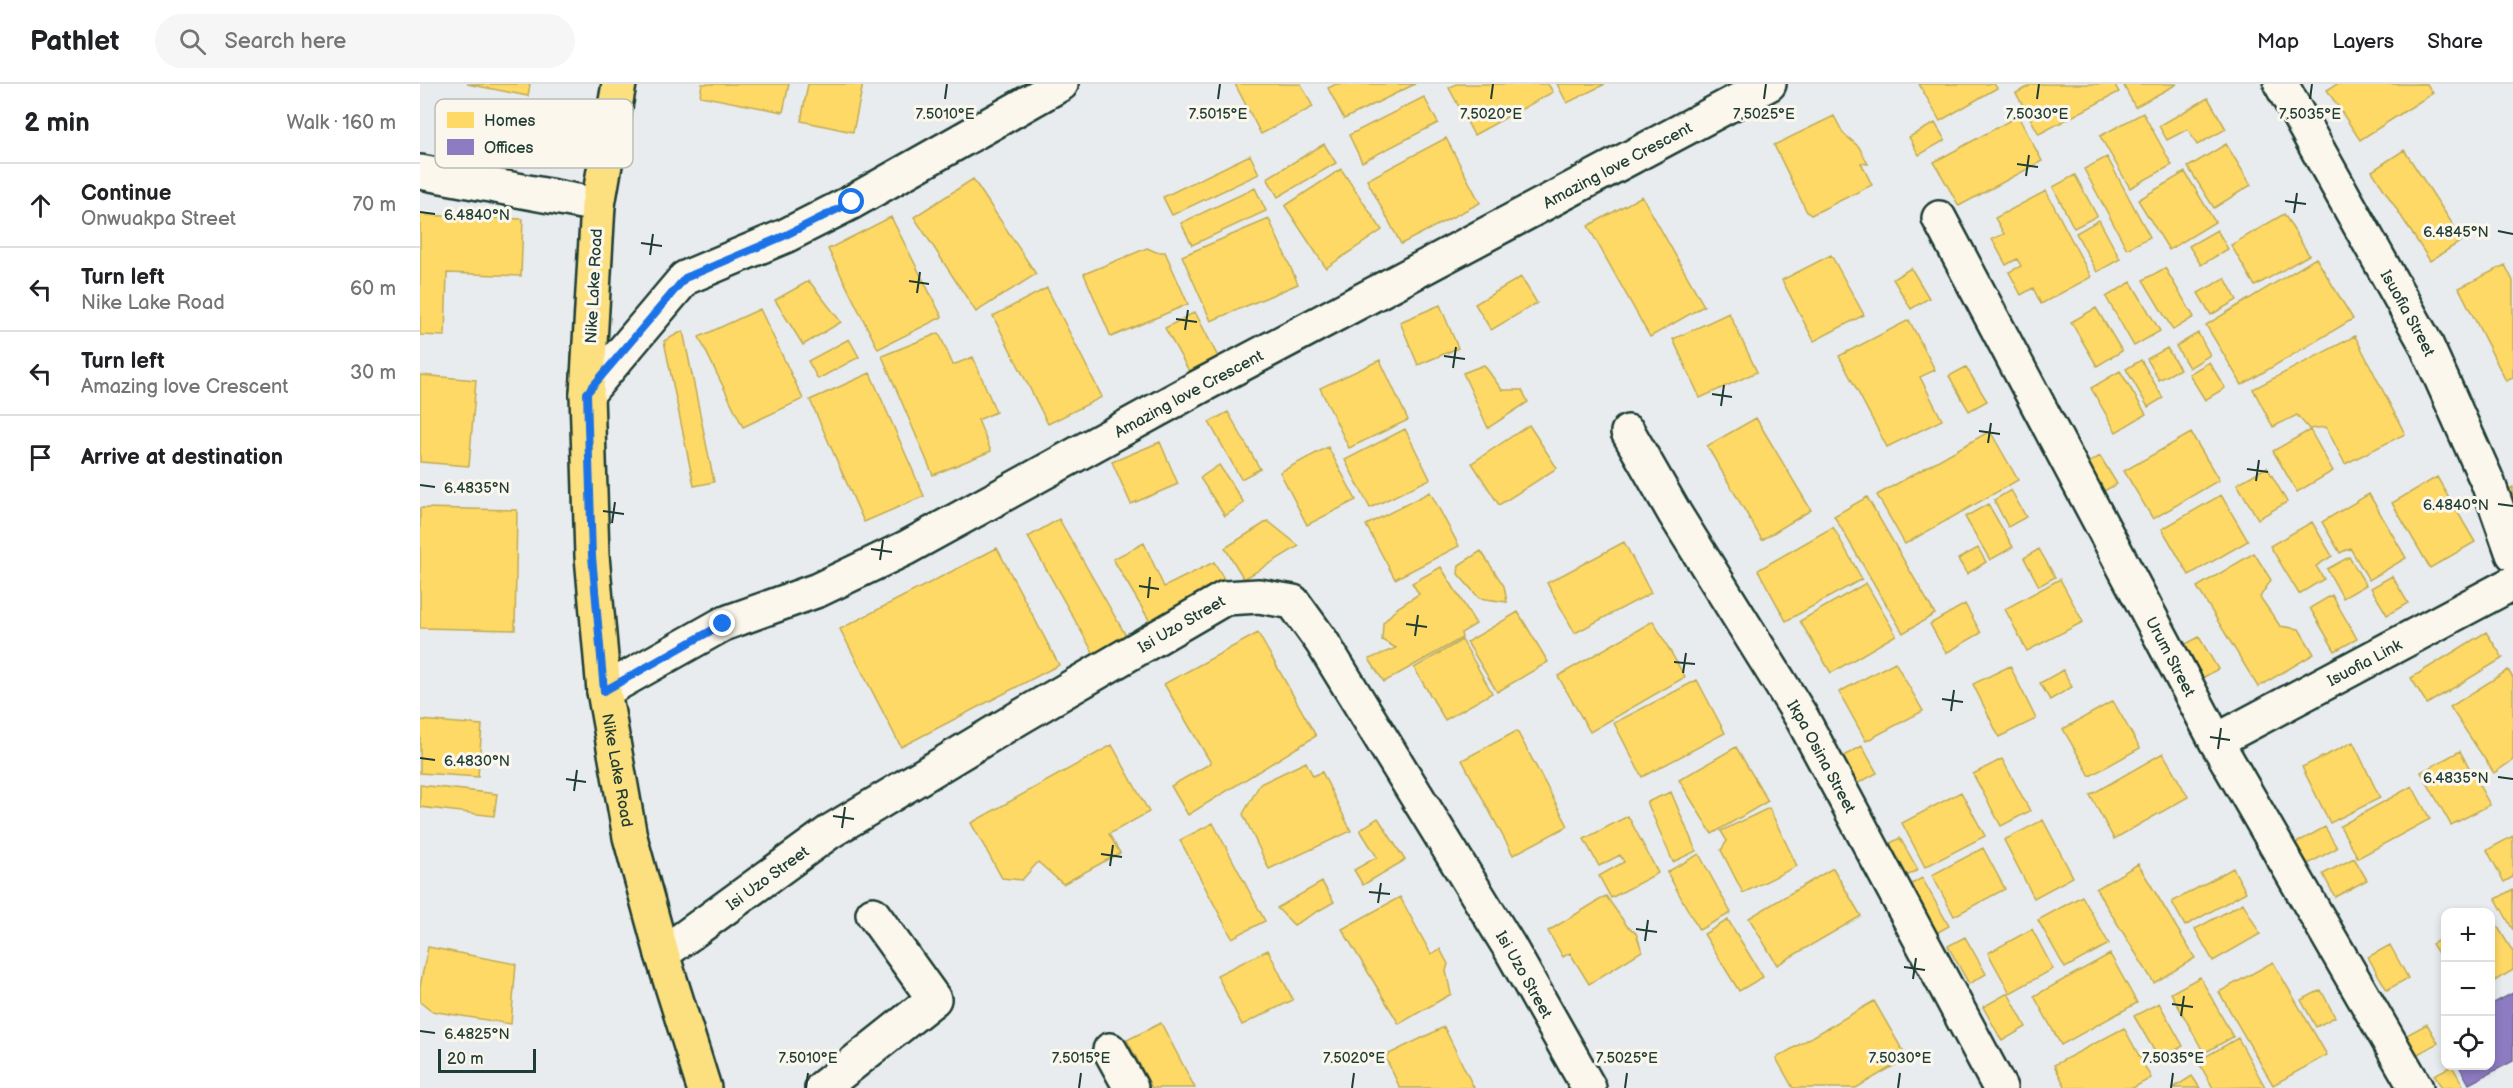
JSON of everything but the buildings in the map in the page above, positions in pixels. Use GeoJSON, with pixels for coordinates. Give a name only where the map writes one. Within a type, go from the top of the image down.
{"type":"FeatureCollection","features":[{"type":"Feature","properties":{"kind":"main road","name":"Nike Lake Road"},"geometry":{"type":"LineString","coordinates":[[616,99],[619,84]]}},
{"type":"Feature","properties":{"kind":"main road","name":"Nike Lake Road"},"geometry":{"type":"LineString","coordinates":[[604,168],[598,205],[587,393],[592,556],[604,691],[630,837],[662,954],[704,1088]]}},
{"type":"Feature","properties":{"kind":"street"},"geometry":{"type":"LineString","coordinates":[[1006,116],[1016,84]]}},
{"type":"Feature","properties":{"kind":"street"},"geometry":{"type":"LineString","coordinates":[[587,393],[685,278],[784,236],[882,185],[1061,84]]}},
{"type":"Feature","properties":{"kind":"street","name":"Amazing love Crescent"},"geometry":{"type":"LineString","coordinates":[[604,691],[723,624],[818,590],[906,548],[1197,388],[1769,84]]}},
{"type":"Feature","properties":{"kind":"street","name":"Isuofia Street"},"geometry":{"type":"LineString","coordinates":[[2281,84],[2425,342],[2488,483],[2513,554]]}},
{"type":"Feature","properties":{"kind":"street"},"geometry":{"type":"LineString","coordinates":[[420,172],[598,205]]}},
{"type":"Feature","properties":{"kind":"street","name":"Urum Street"},"geometry":{"type":"LineString","coordinates":[[1939,218],[2216,741],[2416,1088]]}},
{"type":"Feature","properties":{"kind":"street","name":"Ikpa Osina Street"},"geometry":{"type":"LineString","coordinates":[[1628,432],[1675,514],[1802,718],[2000,1088]]}},
{"type":"Feature","properties":{"kind":"street","name":"Isuofia Link"},"geometry":{"type":"LineString","coordinates":[[2216,741],[2513,583]]}},
{"type":"Feature","properties":{"kind":"street","name":"Isi Uzo Street"},"geometry":{"type":"LineString","coordinates":[[662,954],[831,831],[1002,728],[1225,598],[1259,596],[1293,602],[1322,642],[1510,948],[1589,1088]]}},
{"type":"Feature","properties":{"kind":"street"},"geometry":{"type":"LineString","coordinates":[[822,1088],[934,999],[873,914]]}},
{"type":"Feature","properties":{"kind":"street"},"geometry":{"type":"LineString","coordinates":[[1110,1050],[1131,1088]]}},
{"type":"Feature","properties":{"kind":"route"},"geometry":{"type":"LineString","coordinates":[[723,624],[604,691],[592,556],[587,393],[685,278],[784,236],[852,202]]}}]}
